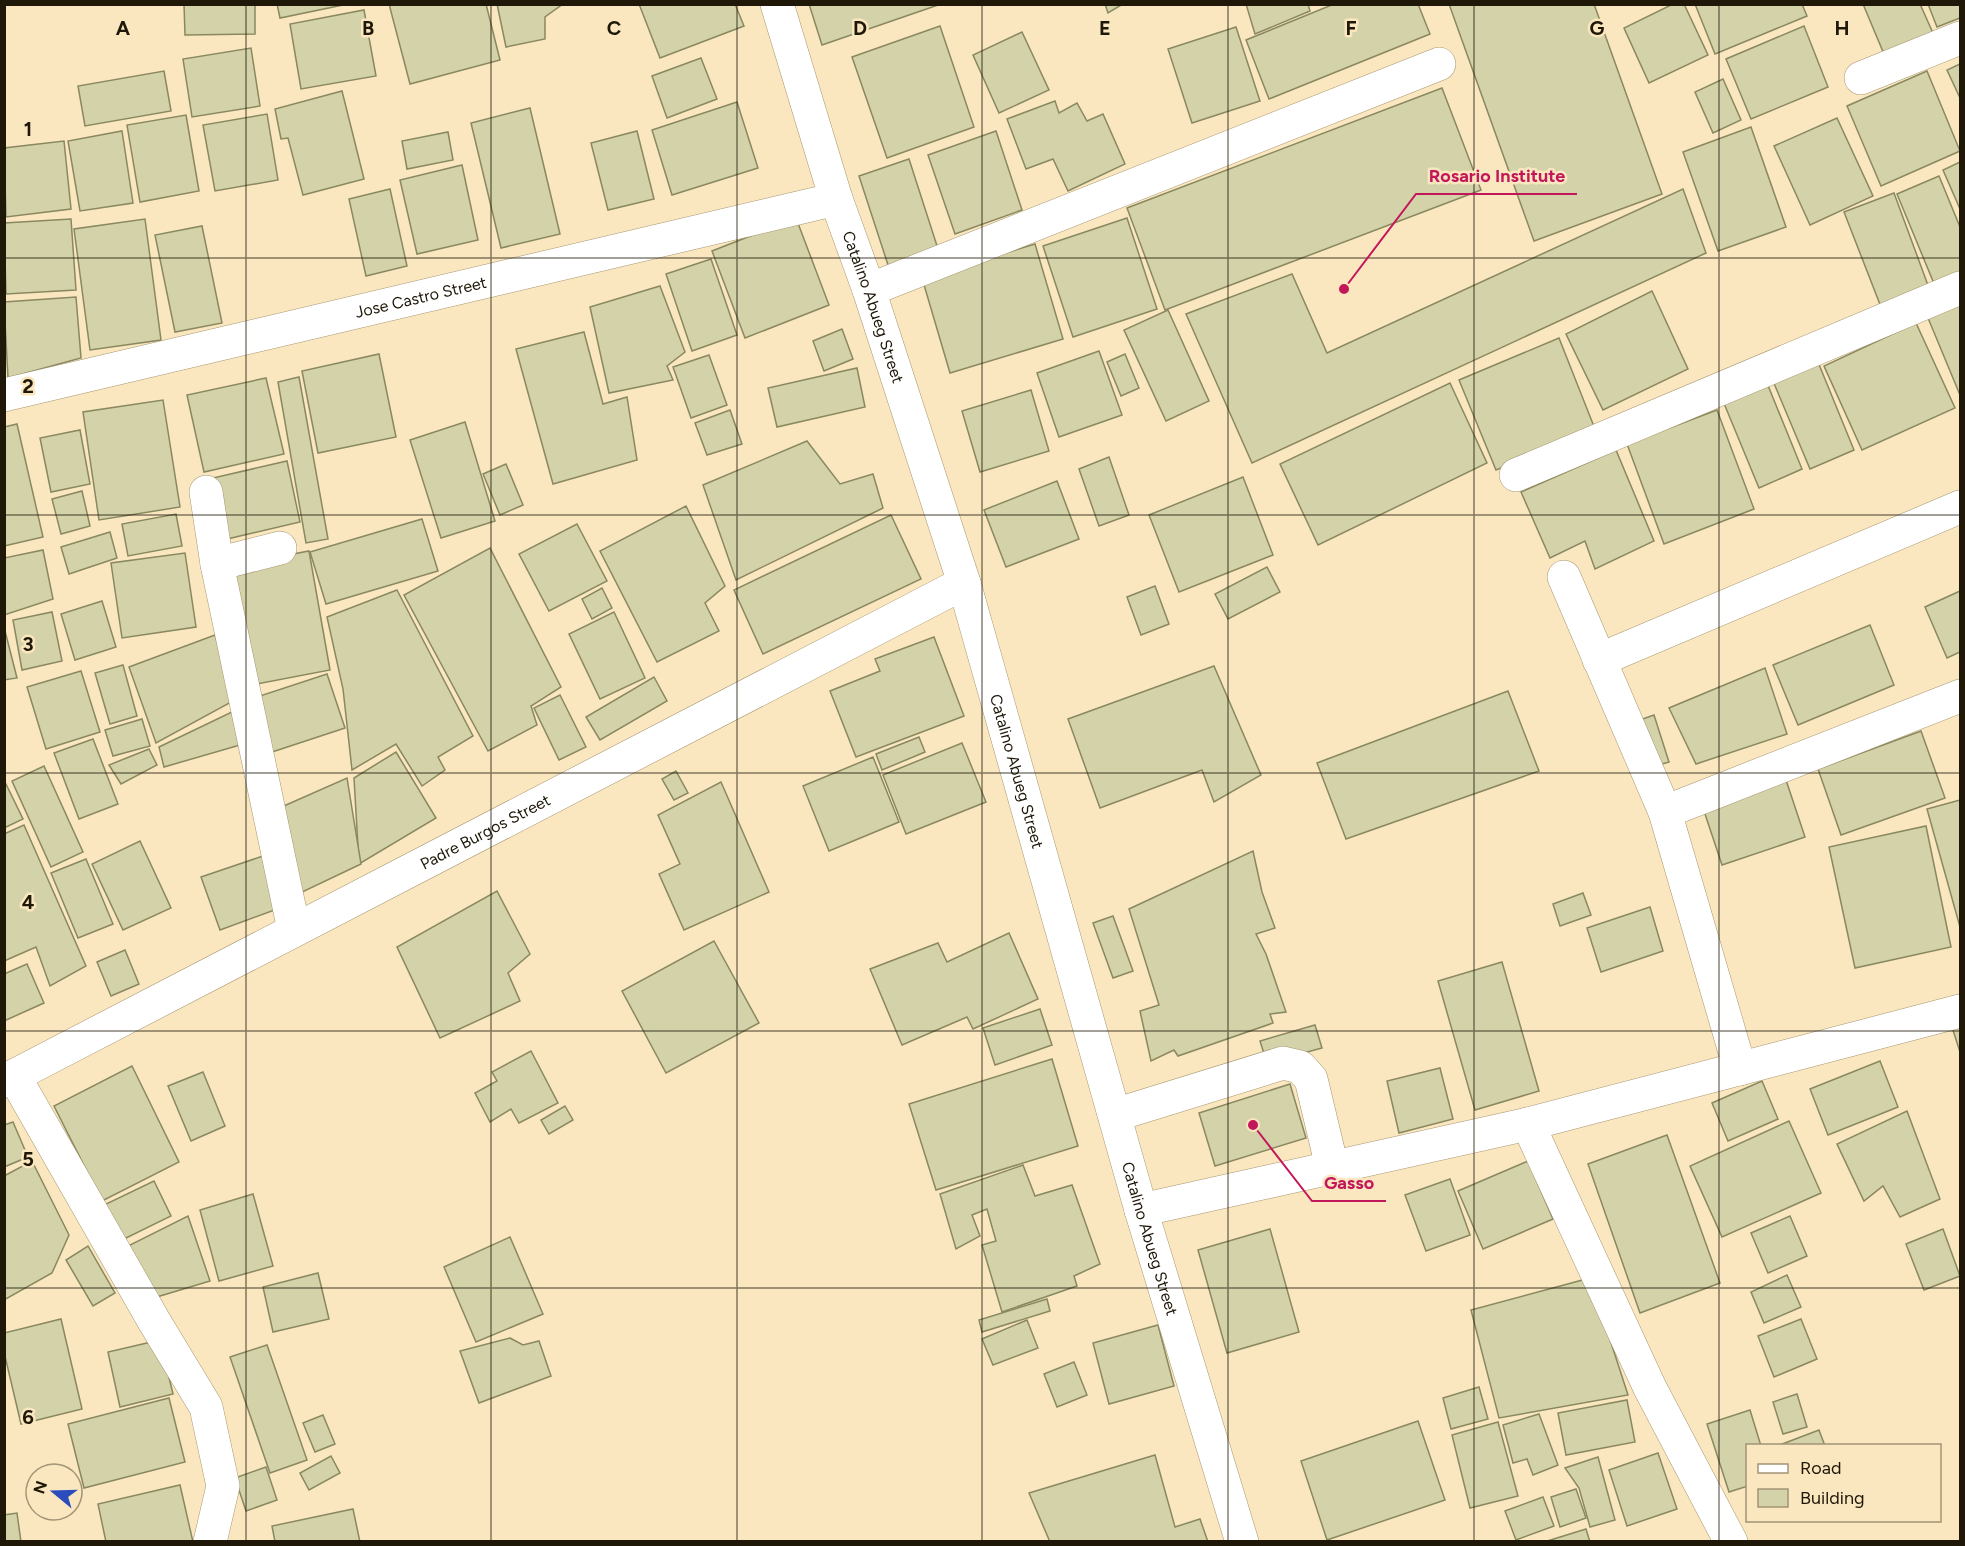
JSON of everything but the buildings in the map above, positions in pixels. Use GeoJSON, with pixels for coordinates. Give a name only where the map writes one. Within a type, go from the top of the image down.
{"type":"FeatureCollection","features":[{"type":"Feature","properties":{"kind":"street","name":"Catalino Abueg Street"},"geometry":{"type":"LineString","coordinates":[[777,4],[837,199],[869,290],[964,583],[1141,1210],[1242,1542]]}},
{"type":"Feature","properties":{"kind":"street"},"geometry":{"type":"LineString","coordinates":[[1861,78],[1960,38]]}},
{"type":"Feature","properties":{"kind":"street"},"geometry":{"type":"LineString","coordinates":[[869,290],[1439,64]]}},
{"type":"Feature","properties":{"kind":"street","name":"Jose Castro Street"},"geometry":{"type":"LineString","coordinates":[[4,395],[837,199]]}},
{"type":"Feature","properties":{"kind":"street"},"geometry":{"type":"LineString","coordinates":[[1516,475],[1960,288]]}},
{"type":"Feature","properties":{"kind":"street"},"geometry":{"type":"LineString","coordinates":[[206,492],[217,564],[294,930]]}},
{"type":"Feature","properties":{"kind":"street"},"geometry":{"type":"LineString","coordinates":[[1599,660],[1960,507]]}},
{"type":"Feature","properties":{"kind":"street"},"geometry":{"type":"LineString","coordinates":[[217,564],[280,548]]}},
{"type":"Feature","properties":{"kind":"street"},"geometry":{"type":"LineString","coordinates":[[1564,577],[1665,812],[1740,1069]]}},
{"type":"Feature","properties":{"kind":"street","name":"Padre Burgos Street"},"geometry":{"type":"LineString","coordinates":[[9,1078],[964,583]]}},
{"type":"Feature","properties":{"kind":"street"},"geometry":{"type":"LineString","coordinates":[[1665,812],[1960,696]]}},
{"type":"Feature","properties":{"kind":"street"},"geometry":{"type":"LineString","coordinates":[[1141,1210],[1528,1124],[1960,1011]]}},
{"type":"Feature","properties":{"kind":"street"},"geometry":{"type":"LineString","coordinates":[[1115,1115],[1283,1063],[1300,1067],[1311,1079],[1332,1167]]}},
{"type":"Feature","properties":{"kind":"street"},"geometry":{"type":"LineString","coordinates":[[9,1078],[206,1407],[223,1486],[210,1542]]}},
{"type":"Feature","properties":{"kind":"street"},"geometry":{"type":"LineString","coordinates":[[1528,1124],[1650,1388],[1731,1542]]}},
{"type":"Feature","properties":{"kind":"place","name":"Rosario Institute"},"geometry":{"type":"Point","coordinates":[1344,289]}},
{"type":"Feature","properties":{"kind":"place","name":"Gasso"},"geometry":{"type":"Point","coordinates":[1253,1125]}}]}
